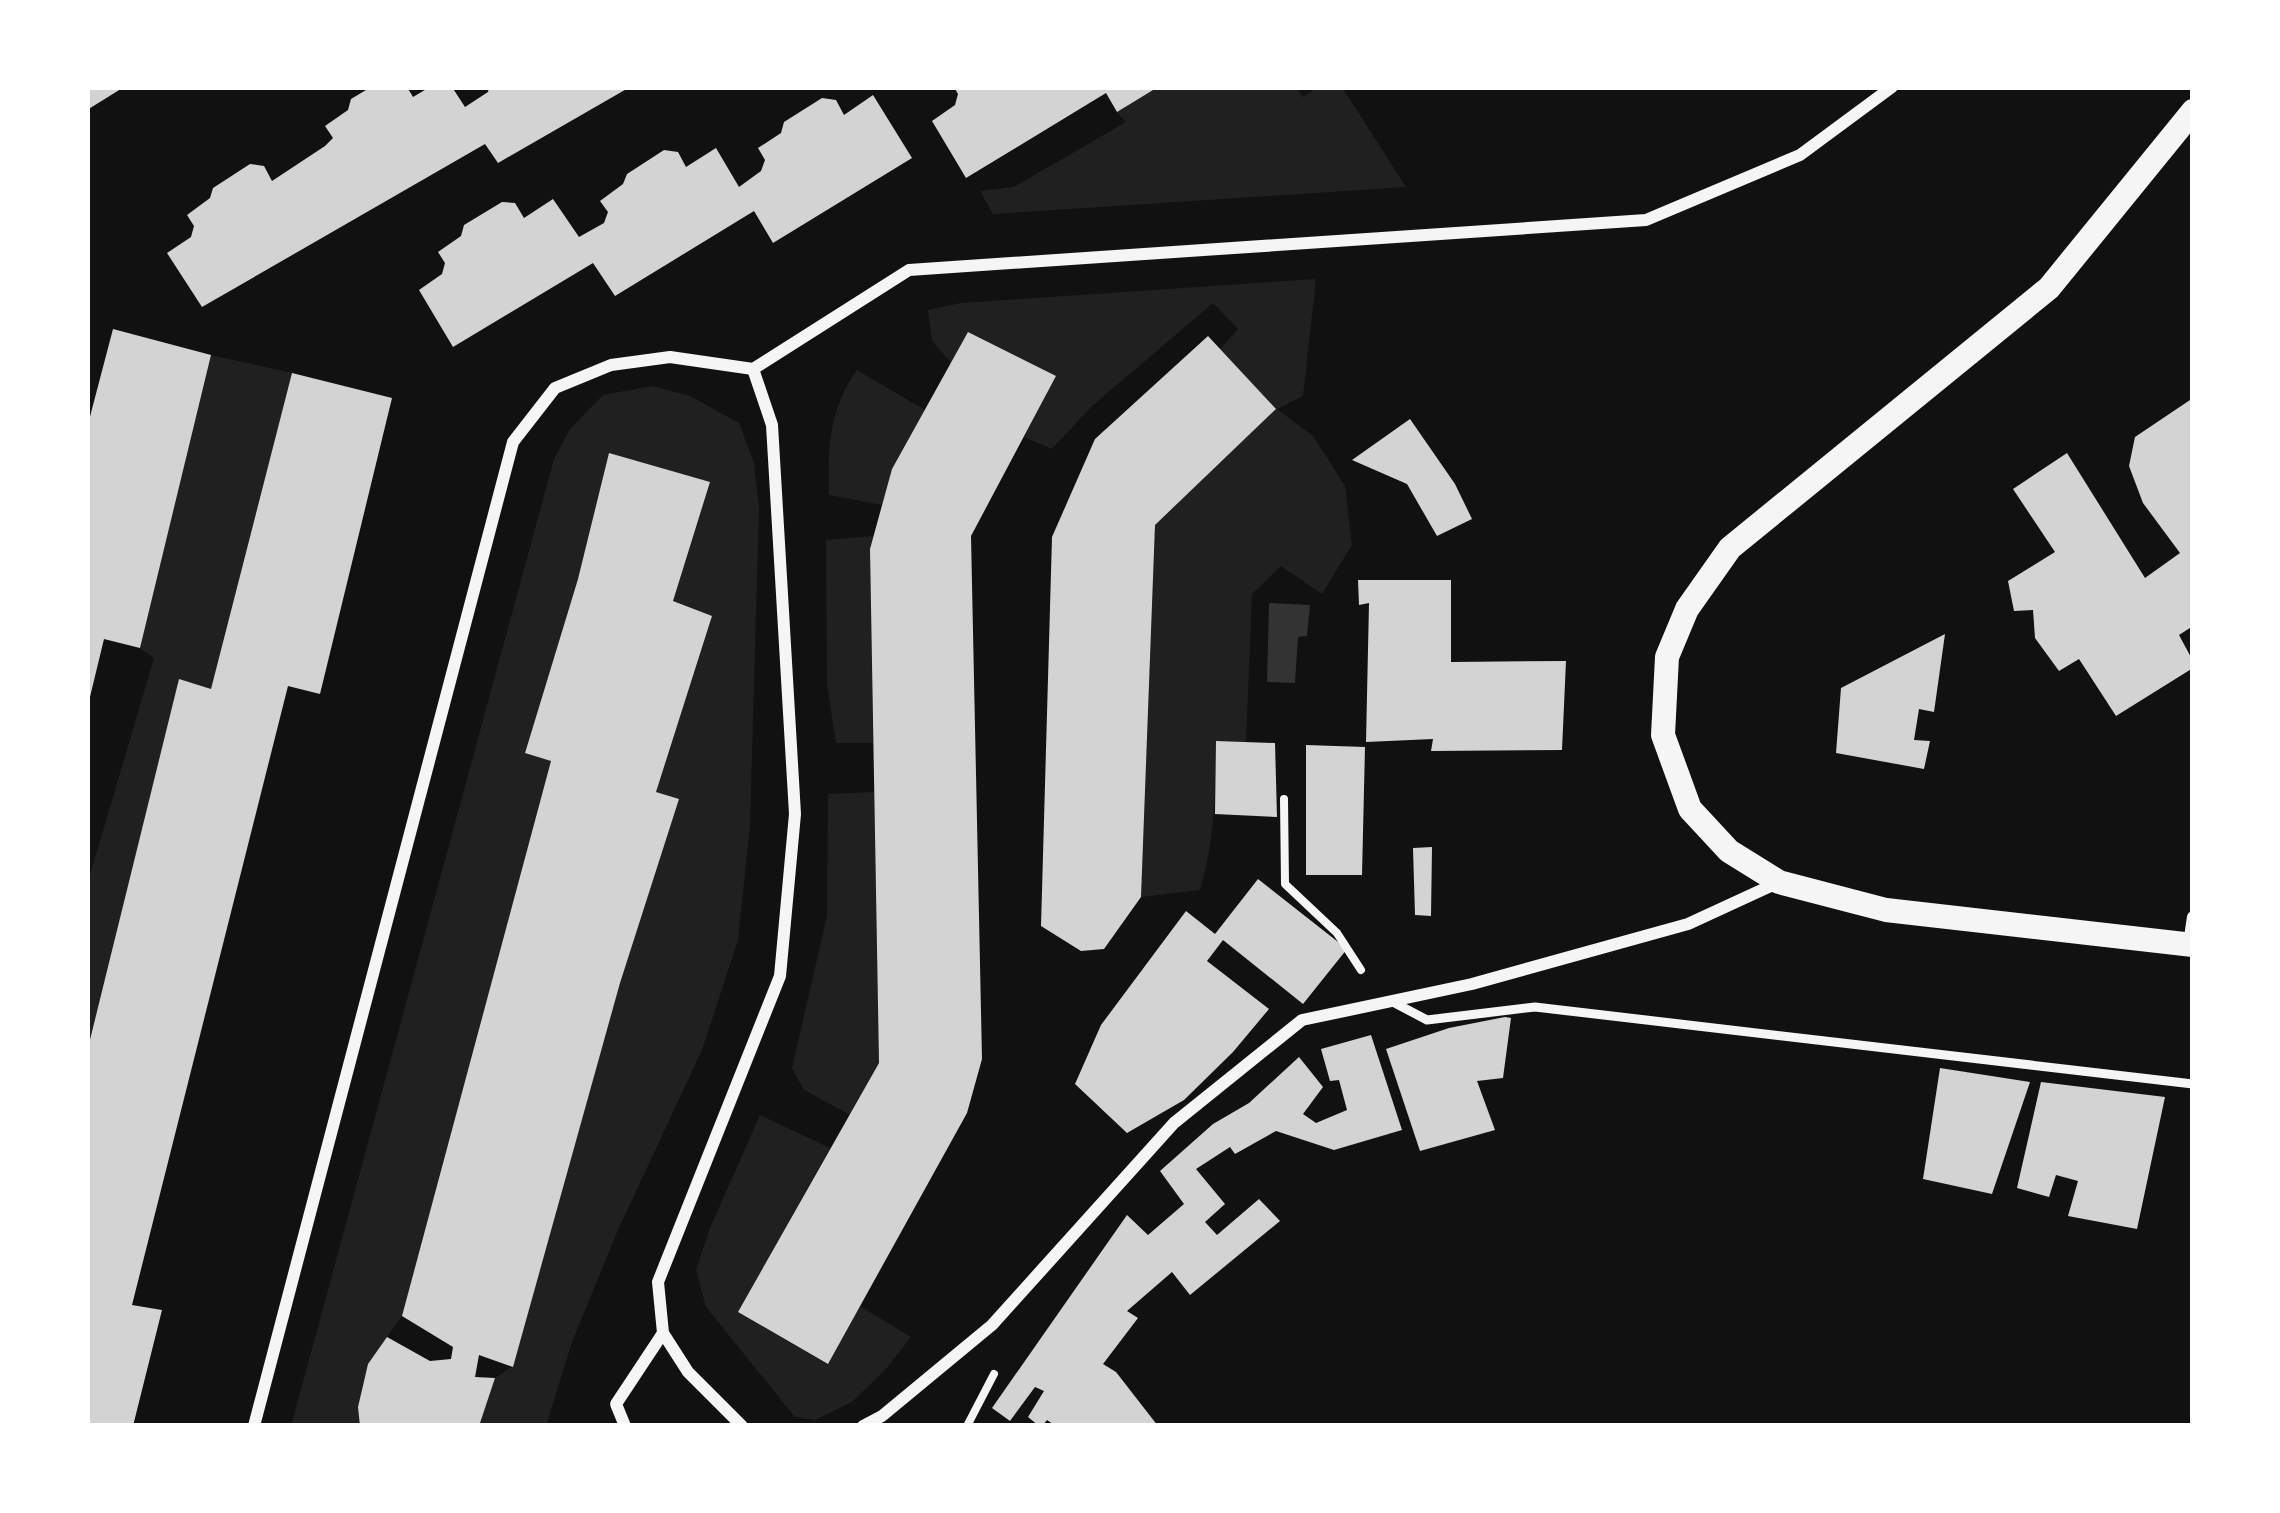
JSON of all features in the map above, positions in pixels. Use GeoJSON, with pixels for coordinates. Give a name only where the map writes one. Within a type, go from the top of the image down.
{"type":"FeatureCollection","features":[{"type":"Feature","properties":{"kind":"main road"},"geometry":{"type":"LineString","coordinates":[[2191,945],[1886,910],[1779,882],[1729,851],[1690,809],[1663,735],[1667,657],[1687,609],[1730,548],[2049,288],[2193,111]]}},
{"type":"Feature","properties":{"kind":"street"},"geometry":{"type":"LineString","coordinates":[[254,1426],[513,442],[555,388],[611,365],[670,357],[753,369],[909,270],[1646,220],[1799,155],[1892,87]]}},
{"type":"Feature","properties":{"kind":"street"},"geometry":{"type":"LineString","coordinates":[[742,1426],[688,1372],[663,1333],[658,1282],[780,976],[794,814],[772,425],[753,369]]}},
{"type":"Feature","properties":{"kind":"street"},"geometry":{"type":"LineString","coordinates":[[863,1426],[882,1416],[992,1325],[1174,1123],[1302,1020],[1472,984],[1688,924],[1779,882]]}},
{"type":"Feature","properties":{"kind":"street"},"geometry":{"type":"LineString","coordinates":[[2191,945],[2193,917]]}},
{"type":"Feature","properties":{"kind":"street"},"geometry":{"type":"LineString","coordinates":[[625,1426],[616,1404],[663,1333]]}},
{"type":"Feature","properties":{"kind":"lane"},"geometry":{"type":"LineString","coordinates":[[1384,1003],[1427,1019],[1535,1007],[2193,1084]]}},
{"type":"Feature","properties":{"kind":"path"},"geometry":{"type":"LineString","coordinates":[[1284,799],[1285,884],[1337,933],[1384,1003]]}},
{"type":"Feature","properties":{"kind":"shaded area"},"geometry":{"type":"Polygon","coordinates":[[[1158,87],[1296,87],[1303,97],[1318,87],[1342,87],[1406,187],[993,214],[980,191],[1014,187],[1126,122],[1117,112],[1158,87]]]}},
{"type":"Feature","properties":{"kind":"shaded area"},"geometry":{"type":"Polygon","coordinates":[[[1316,279],[1303,396],[1277,409],[1313,436],[1345,486],[1352,545],[1322,594],[1281,566],[1252,594],[1246,742],[1216,742],[1211,835],[1200,890],[1141,897],[1155,525],[1276,409],[1220,349],[1238,329],[1213,303],[1091,407],[1052,449],[1024,437],[1056,376],[969,332],[951,363],[932,341],[928,310],[961,303],[1316,279]]]}},
{"type":"Feature","properties":{"kind":"shaded area"},"geometry":{"type":"Polygon","coordinates":[[[211,355],[292,373],[211,689],[87,1052],[87,885],[154,658],[140,648],[211,355]]]}},
{"type":"Feature","properties":{"kind":"shaded area"},"geometry":{"type":"Polygon","coordinates":[[[857,370],[925,410],[892,469],[882,505],[829,495],[832,430],[840,400],[857,370]]]}},
{"type":"Feature","properties":{"kind":"shaded area"},"geometry":{"type":"Polygon","coordinates":[[[652,386],[690,396],[739,423],[754,463],[759,507],[750,825],[738,940],[702,1050],[618,1230],[572,1342],[546,1426],[479,1426],[495,1378],[513,1366],[620,983],[679,799],[656,792],[712,617],[673,601],[710,483],[578,579],[525,752],[551,761],[402,1316],[364,1380],[360,1426],[291,1426],[554,459],[570,429],[603,395],[652,386]]]}},
{"type":"Feature","properties":{"kind":"shaded area"},"geometry":{"type":"Polygon","coordinates":[[[873,536],[873,743],[836,743],[827,684],[826,540],[873,536]]]}},
{"type":"Feature","properties":{"kind":"shaded area"},"geometry":{"type":"Polygon","coordinates":[[[1269,603],[1310,605],[1307,636],[1298,637],[1295,683],[1267,682],[1269,603]]]}},
{"type":"Feature","properties":{"kind":"shaded area"},"geometry":{"type":"Polygon","coordinates":[[[874,792],[879,1063],[850,1115],[804,1090],[792,1068],[827,916],[828,794],[874,792]]]}},
{"type":"Feature","properties":{"kind":"shaded area"},"geometry":{"type":"Polygon","coordinates":[[[760,1115],[830,1148],[738,1312],[827,1364],[860,1306],[911,1337],[852,1402],[815,1420],[795,1417],[706,1307],[696,1270],[760,1115]]]}},
{"type":"Feature","properties":{"kind":"building"},"geometry":{"type":"Polygon","coordinates":[[[87,87],[124,87],[87,110],[87,87]]]}},
{"type":"Feature","properties":{"kind":"building"},"geometry":{"type":"Polygon","coordinates":[[[371,87],[407,87],[413,97],[430,87],[452,87],[465,107],[489,87],[630,87],[498,163],[485,144],[202,307],[167,253],[191,237],[194,226],[187,215],[210,198],[213,188],[250,164],[264,166],[272,181],[325,146],[333,138],[325,126],[348,110],[351,99],[371,87]]]}},
{"type":"Feature","properties":{"kind":"building"},"geometry":{"type":"Polygon","coordinates":[[[954,87],[1158,87],[1117,112],[1106,93],[966,178],[932,121],[955,105],[958,94],[954,87]]]}},
{"type":"Feature","properties":{"kind":"building"},"geometry":{"type":"Polygon","coordinates":[[[873,95],[912,158],[773,243],[754,211],[615,296],[593,263],[453,347],[419,290],[442,274],[445,263],[438,252],[461,236],[464,225],[502,202],[515,203],[524,218],[553,199],[579,237],[604,223],[608,212],[600,201],[623,184],[627,174],[664,150],[678,152],[686,167],[716,148],[739,187],[761,171],[765,160],[758,148],[781,133],[784,122],[822,98],[836,100],[844,115],[873,95]]]}},
{"type":"Feature","properties":{"kind":"building"},"geometry":{"type":"Polygon","coordinates":[[[113,329],[211,355],[140,648],[104,639],[89,701],[87,428],[113,329]]]}},
{"type":"Feature","properties":{"kind":"building"},"geometry":{"type":"Polygon","coordinates":[[[968,332],[1056,376],[971,536],[982,1059],[967,1113],[828,1364],[738,1312],[879,1063],[870,549],[892,469],[968,332]]]}},
{"type":"Feature","properties":{"kind":"building"},"geometry":{"type":"Polygon","coordinates":[[[1208,336],[1276,409],[1155,525],[1141,897],[1104,949],[1081,951],[1041,926],[1052,537],[1095,439],[1208,336]]]}},
{"type":"Feature","properties":{"kind":"building"},"geometry":{"type":"Polygon","coordinates":[[[292,373],[392,398],[320,694],[288,686],[132,1305],[162,1310],[133,1426],[87,1426],[87,1052],[179,679],[211,689],[292,373]]]}},
{"type":"Feature","properties":{"kind":"building"},"geometry":{"type":"Polygon","coordinates":[[[2193,398],[2193,626],[2179,635],[2193,668],[2116,716],[2079,659],[2059,671],[2035,638],[2033,610],[2014,611],[2008,581],[2055,552],[2013,489],[2067,453],[2145,578],[2180,553],[2143,503],[2129,466],[2135,437],[2193,398]]]}},
{"type":"Feature","properties":{"kind":"building"},"geometry":{"type":"Polygon","coordinates":[[[1410,419],[1455,484],[1472,519],[1437,536],[1407,484],[1352,460],[1410,419]]]}},
{"type":"Feature","properties":{"kind":"building"},"geometry":{"type":"Polygon","coordinates":[[[609,453],[710,482],[673,601],[712,616],[656,792],[679,799],[620,983],[513,1367],[479,1355],[475,1377],[495,1378],[479,1426],[360,1426],[358,1407],[368,1364],[387,1337],[430,1361],[451,1359],[453,1347],[402,1316],[551,761],[525,753],[578,579],[609,453]]]}},
{"type":"Feature","properties":{"kind":"building"},"geometry":{"type":"Polygon","coordinates":[[[1358,580],[1451,580],[1451,662],[1566,661],[1562,750],[1431,751],[1433,739],[1366,742],[1369,603],[1359,605],[1358,580]]]}},
{"type":"Feature","properties":{"kind":"building"},"geometry":{"type":"Polygon","coordinates":[[[1945,634],[1934,712],[1919,709],[1914,740],[1930,741],[1924,769],[1836,753],[1841,688],[1945,634]]]}},
{"type":"Feature","properties":{"kind":"building"},"geometry":{"type":"Polygon","coordinates":[[[1216,741],[1275,743],[1277,817],[1215,814],[1216,741]]]}},
{"type":"Feature","properties":{"kind":"building"},"geometry":{"type":"Polygon","coordinates":[[[1306,745],[1365,747],[1362,875],[1306,875],[1306,745]]]}},
{"type":"Feature","properties":{"kind":"building"},"geometry":{"type":"Polygon","coordinates":[[[1432,847],[1431,916],[1415,915],[1413,848],[1432,847]]]}},
{"type":"Feature","properties":{"kind":"building"},"geometry":{"type":"Polygon","coordinates":[[[1258,879],[1347,949],[1303,1004],[1223,940],[1207,961],[1269,1009],[1184,1100],[1127,1133],[1075,1084],[1101,1025],[1186,911],[1215,934],[1258,879]]]}},
{"type":"Feature","properties":{"kind":"building"},"geometry":{"type":"Polygon","coordinates":[[[1511,1018],[1503,1078],[1477,1081],[1495,1130],[1420,1151],[1386,1049],[1449,1028],[1511,1018]]]}},
{"type":"Feature","properties":{"kind":"building"},"geometry":{"type":"Polygon","coordinates":[[[1371,1035],[1402,1130],[1334,1150],[1276,1131],[1235,1154],[1230,1147],[1196,1169],[1225,1204],[1205,1222],[1217,1235],[1259,1199],[1280,1221],[1190,1295],[1172,1272],[1127,1311],[1138,1318],[1103,1364],[1116,1372],[1158,1426],[1056,1426],[1047,1420],[1039,1426],[1028,1417],[1044,1391],[1035,1387],[1010,1421],[992,1408],[1127,1215],[1148,1235],[1184,1204],[1160,1171],[1213,1124],[1249,1103],[1299,1057],[1323,1087],[1303,1114],[1316,1123],[1347,1110],[1339,1080],[1330,1081],[1321,1049],[1371,1035]]]}},
{"type":"Feature","properties":{"kind":"building"},"geometry":{"type":"Polygon","coordinates":[[[1940,1068],[2030,1082],[1992,1194],[1923,1179],[1940,1068]]]}},
{"type":"Feature","properties":{"kind":"building"},"geometry":{"type":"Polygon","coordinates":[[[2041,1082],[2165,1097],[2137,1229],[2068,1216],[2078,1181],[2056,1175],[2049,1197],[2017,1188],[2041,1082]]]}}]}
